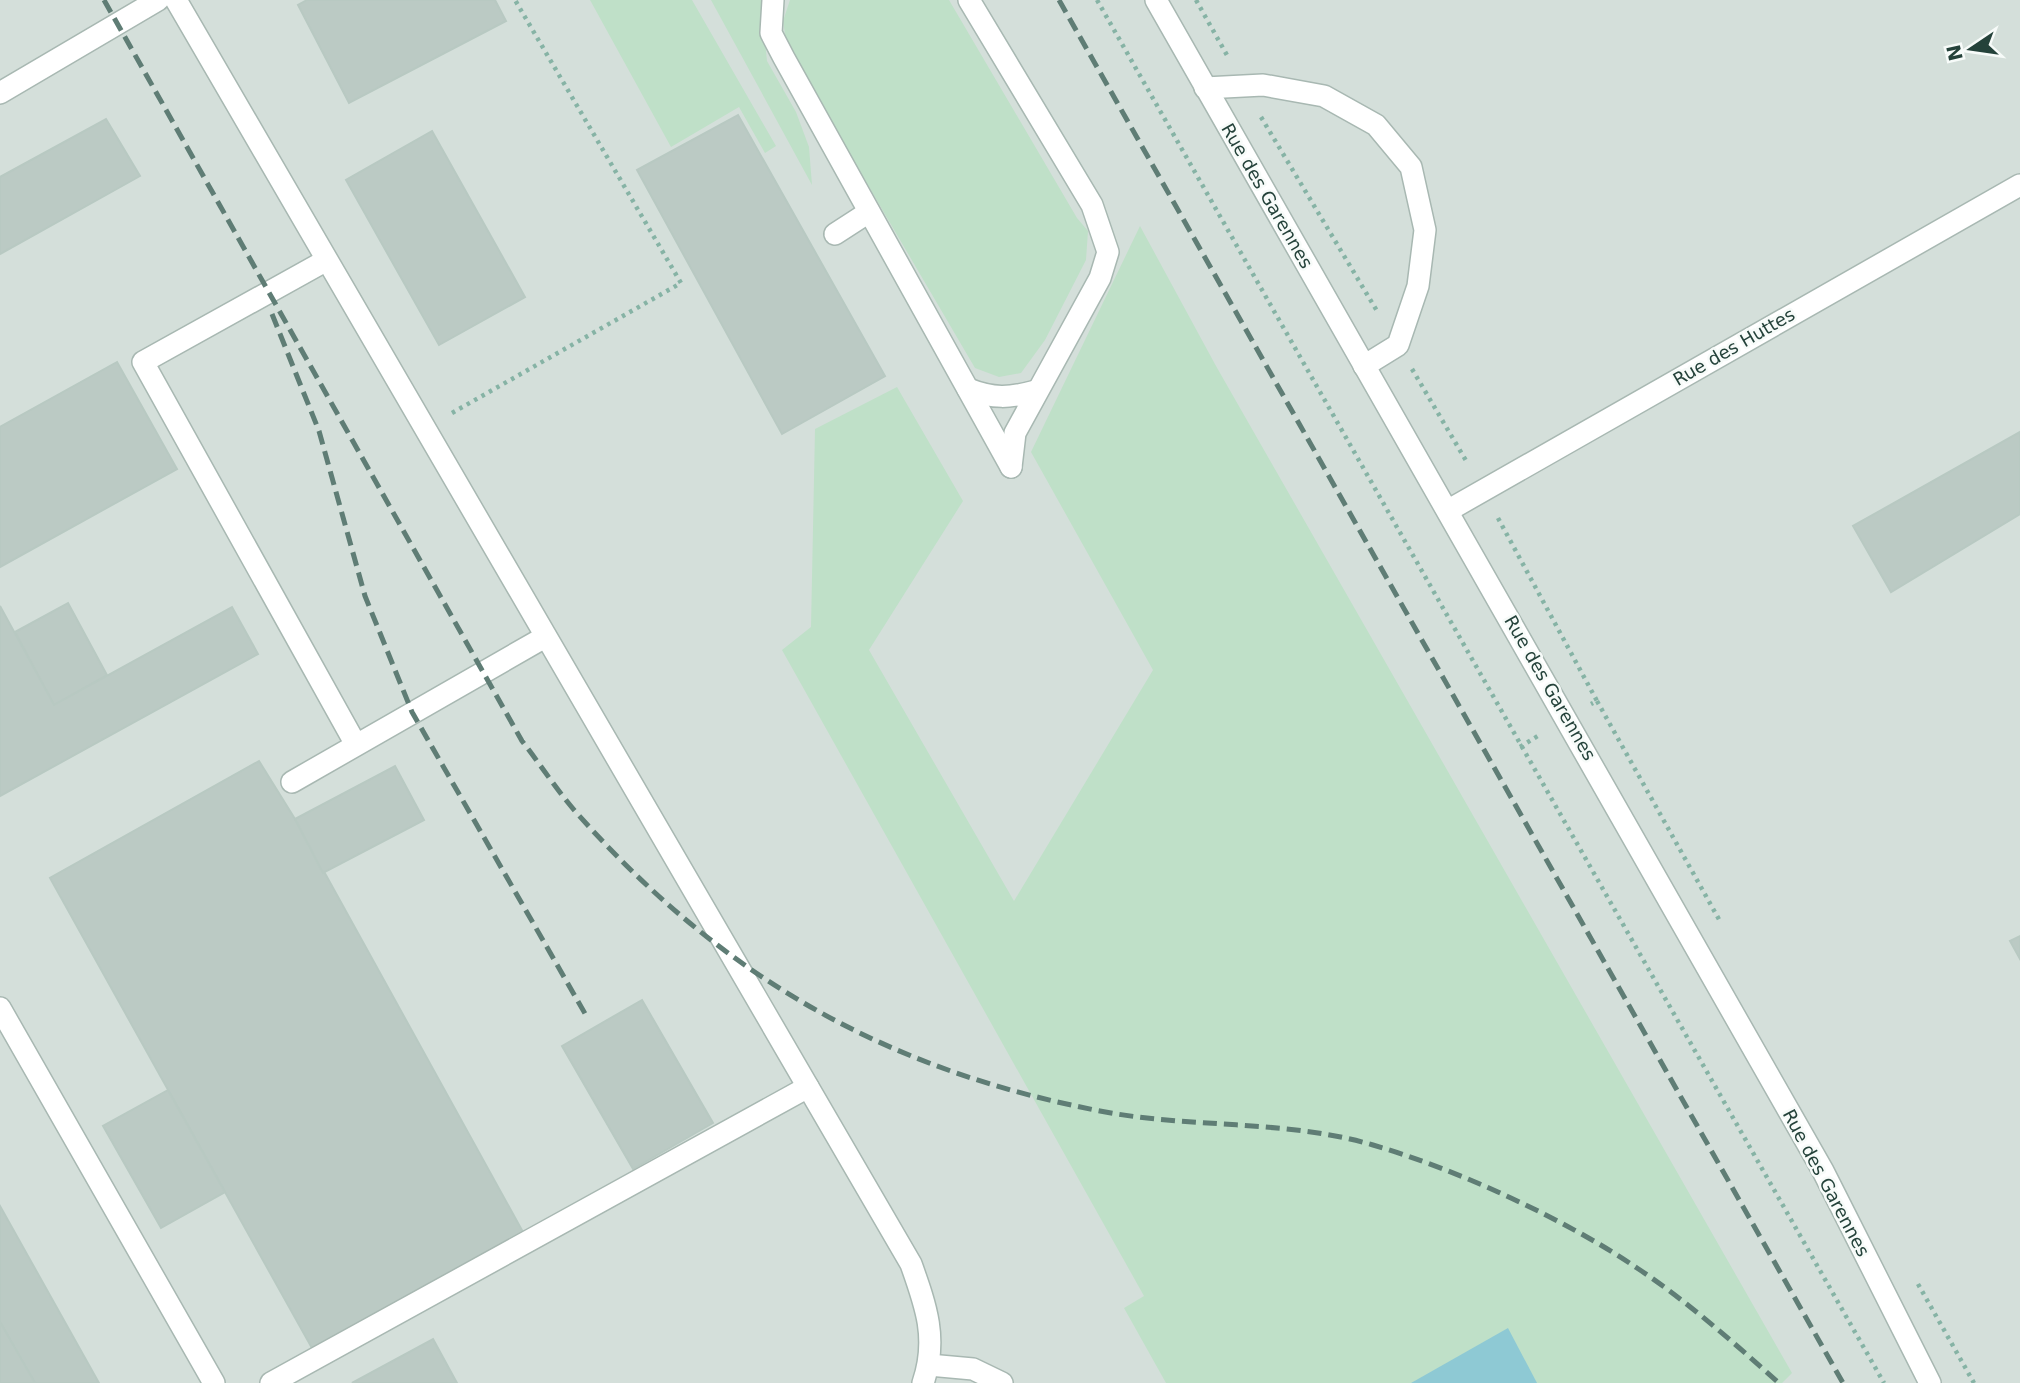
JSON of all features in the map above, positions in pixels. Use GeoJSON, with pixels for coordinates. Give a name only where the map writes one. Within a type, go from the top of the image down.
{"type":"FeatureCollection","features":[{"type":"Feature","properties":{"kind":"street"},"geometry":{"type":"LineString","coordinates":[[0,93],[158,0]]}},
{"type":"Feature","properties":{"kind":"street"},"geometry":{"type":"LineString","coordinates":[[176,0],[325,261],[911,1264],[930,1318],[926,1374],[973,1369],[1002,1383]]}},
{"type":"Feature","properties":{"kind":"street"},"geometry":{"type":"LineString","coordinates":[[773,0],[771,33],[1011,467],[1015,433],[1100,278],[1108,252],[1092,205],[969,0]]}},
{"type":"Feature","properties":{"kind":"street","name":"Rue des Garennes"},"geometry":{"type":"LineString","coordinates":[[1156,0],[1823,1171],[1930,1383]]}},
{"type":"Feature","properties":{"kind":"street"},"geometry":{"type":"LineString","coordinates":[[1205,88],[1263,85],[1324,96],[1376,125],[1411,167],[1426,230],[1418,286],[1398,345],[1364,366]]}},
{"type":"Feature","properties":{"kind":"street","name":"Rue des Huttes"},"geometry":{"type":"LineString","coordinates":[[1448,510],[2020,185]]}},
{"type":"Feature","properties":{"kind":"street"},"geometry":{"type":"LineString","coordinates":[[835,234],[869,212]]}},
{"type":"Feature","properties":{"kind":"street"},"geometry":{"type":"LineString","coordinates":[[325,261],[142,362],[355,743]]}},
{"type":"Feature","properties":{"kind":"street"},"geometry":{"type":"LineString","coordinates":[[968,389],[989,397],[1010,398],[1036,391]]}},
{"type":"Feature","properties":{"kind":"street"},"geometry":{"type":"LineString","coordinates":[[292,782],[355,743],[545,637]]}},
{"type":"Feature","properties":{"kind":"street"},"geometry":{"type":"LineString","coordinates":[[0,1008],[214,1383]]}},
{"type":"Feature","properties":{"kind":"street"},"geometry":{"type":"LineString","coordinates":[[271,1383],[808,1087]]}},
{"type":"Feature","properties":{"kind":"path"},"geometry":{"type":"LineString","coordinates":[[424,429],[681,283],[515,0]]}},
{"type":"Feature","properties":{"kind":"path"},"geometry":{"type":"LineString","coordinates":[[1097,0],[1884,1383]]}},
{"type":"Feature","properties":{"kind":"shaded area"},"geometry":{"type":"Polygon","coordinates":[[[0,0],[2020,0],[2020,1383],[0,1383],[0,0]]]}},
{"type":"Feature","properties":{"kind":"green space"},"geometry":{"type":"Polygon","coordinates":[[[590,0],[692,0],[776,146],[765,153],[739,107],[671,147],[590,0]]]}},
{"type":"Feature","properties":{"kind":"green space"},"geometry":{"type":"Polygon","coordinates":[[[711,0],[761,0],[767,61],[796,112],[809,147],[812,185],[711,0]]]}},
{"type":"Feature","properties":{"kind":"green space"},"geometry":{"type":"Polygon","coordinates":[[[790,0],[949,0],[1077,218],[1088,231],[1086,260],[1045,340],[1021,373],[999,377],[975,368],[787,47],[783,21],[790,0]]]}},
{"type":"Feature","properties":{"kind":"green space"},"geometry":{"type":"Polygon","coordinates":[[[1140,226],[1216,366],[1792,1373],[1782,1383],[1166,1383],[1124,1308],[1144,1296],[782,650],[811,627],[815,429],[897,387],[963,501],[869,650],[1014,901],[1153,670],[1031,452],[1140,226]]]}},
{"type":"Feature","properties":{"kind":"water"},"geometry":{"type":"Polygon","coordinates":[[[1508,1328],[1537,1383],[1411,1383],[1508,1328]]]}},
{"type":"Feature","properties":{"kind":"building"},"geometry":{"type":"Polygon","coordinates":[[[307,0],[495,0],[506,21],[349,103],[298,5],[307,0]]]}},
{"type":"Feature","properties":{"kind":"building"},"geometry":{"type":"Polygon","coordinates":[[[738,115],[885,376],[782,434],[637,170],[738,115]]]}},
{"type":"Feature","properties":{"kind":"building"},"geometry":{"type":"Polygon","coordinates":[[[106,119],[140,176],[0,254],[0,177],[106,119]]]}},
{"type":"Feature","properties":{"kind":"building"},"geometry":{"type":"Polygon","coordinates":[[[432,131],[525,297],[439,345],[346,180],[432,131]]]}},
{"type":"Feature","properties":{"kind":"building"},"geometry":{"type":"Polygon","coordinates":[[[117,362],[177,469],[0,567],[0,427],[117,362]]]}},
{"type":"Feature","properties":{"kind":"building"},"geometry":{"type":"Polygon","coordinates":[[[2020,432],[2020,514],[1891,592],[1853,526],[2020,432]]]}},
{"type":"Feature","properties":{"kind":"building"},"geometry":{"type":"Polygon","coordinates":[[[68,603],[107,675],[54,705],[15,632],[68,603]]]}},
{"type":"Feature","properties":{"kind":"building"},"geometry":{"type":"Polygon","coordinates":[[[0,606],[54,705],[232,607],[258,654],[0,796],[0,606]]]}},
{"type":"Feature","properties":{"kind":"building"},"geometry":{"type":"Polygon","coordinates":[[[259,761],[295,819],[523,1232],[313,1350],[50,878],[259,761]]]}},
{"type":"Feature","properties":{"kind":"building"},"geometry":{"type":"Polygon","coordinates":[[[395,766],[424,820],[323,873],[295,819],[395,766]]]}},
{"type":"Feature","properties":{"kind":"building"},"geometry":{"type":"Polygon","coordinates":[[[2020,936],[2020,959],[2010,941],[2020,936]]]}},
{"type":"Feature","properties":{"kind":"building"},"geometry":{"type":"Polygon","coordinates":[[[642,1000],[713,1123],[633,1169],[562,1046],[642,1000]]]}},
{"type":"Feature","properties":{"kind":"building"},"geometry":{"type":"Polygon","coordinates":[[[168,1090],[225,1192],[161,1228],[103,1126],[168,1090]]]}},
{"type":"Feature","properties":{"kind":"building"},"geometry":{"type":"Polygon","coordinates":[[[0,1206],[99,1383],[35,1383],[0,1322],[0,1206]]]}},
{"type":"Feature","properties":{"kind":"building"},"geometry":{"type":"Polygon","coordinates":[[[0,1322],[35,1383],[0,1383],[0,1322]]]}},
{"type":"Feature","properties":{"kind":"building"},"geometry":{"type":"Polygon","coordinates":[[[433,1339],[457,1383],[352,1383],[433,1339]]]}},
{"type":"Feature","properties":{"kind":"railway"},"geometry":{"type":"LineString","coordinates":[[104,0],[522,741],[575,811],[632,871],[690,923],[752,970],[816,1010],[884,1044],[955,1073],[1031,1095],[1111,1113],[1275,1128],[1341,1137],[1439,1167],[1544,1214],[1637,1268],[1692,1308],[1779,1383]]}},
{"type":"Feature","properties":{"kind":"railway"},"geometry":{"type":"LineString","coordinates":[[1059,0],[1843,1383]]}},
{"type":"Feature","properties":{"kind":"railway"},"geometry":{"type":"LineString","coordinates":[[272,314],[319,431],[365,596],[412,712],[587,1017]]}}]}
